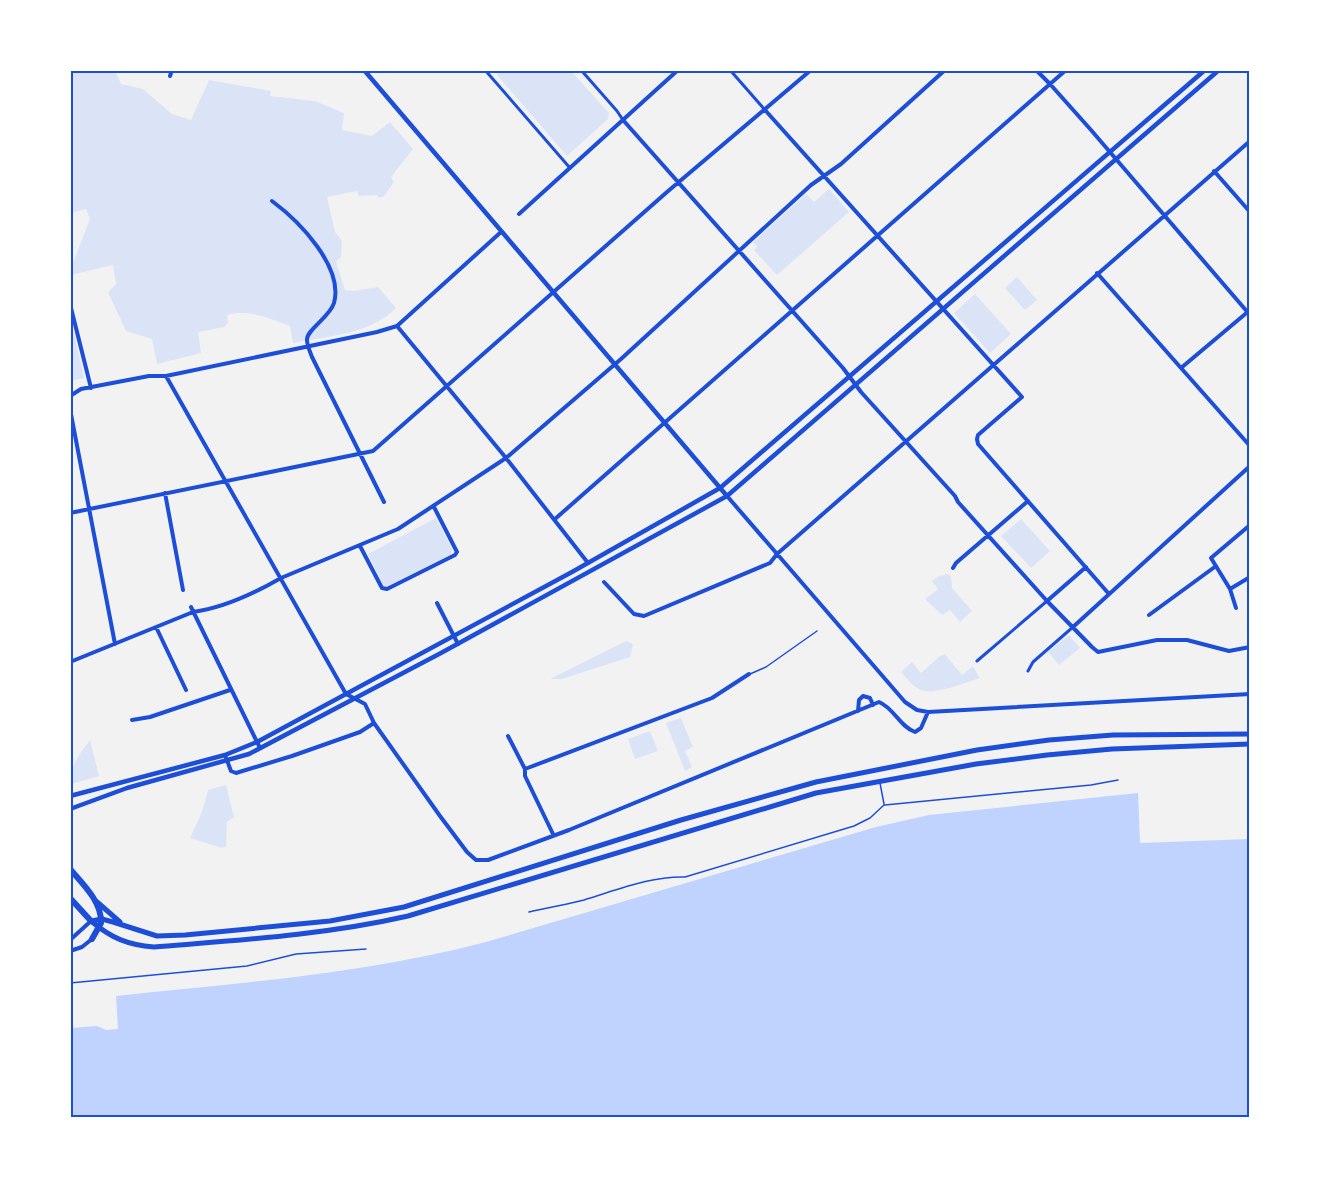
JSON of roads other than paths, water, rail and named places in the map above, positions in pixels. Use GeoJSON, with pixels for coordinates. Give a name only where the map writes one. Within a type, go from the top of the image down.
{"type":"FeatureCollection","features":[{"type":"Feature","properties":{"kind":"main road"},"geometry":{"type":"LineString","coordinates":[[92,921],[102,919],[157,936],[330,921],[404,907],[692,817],[816,782],[977,750],[1049,740],[1113,735],[1250,734]]}},
{"type":"Feature","properties":{"kind":"main road"},"geometry":{"type":"LineString","coordinates":[[70,898],[107,934],[130,944],[154,948],[317,932],[375,924],[408,916],[816,793],[976,764],[1047,754],[1112,748],[1250,744]]}},
{"type":"Feature","properties":{"kind":"main road"},"geometry":{"type":"LineString","coordinates":[[878,770],[880,783]]}},
{"type":"Feature","properties":{"kind":"main road"},"geometry":{"type":"LineString","coordinates":[[70,869],[106,911],[124,925]]}},
{"type":"Feature","properties":{"kind":"main road"},"geometry":{"type":"LineString","coordinates":[[92,939],[100,928],[102,919],[93,897]]}},
{"type":"Feature","properties":{"kind":"street"},"geometry":{"type":"LineString","coordinates":[[170,76],[172,70]]}},
{"type":"Feature","properties":{"kind":"street"},"geometry":{"type":"LineString","coordinates":[[364,70],[905,702],[917,710],[928,712],[1250,694]]}},
{"type":"Feature","properties":{"kind":"street"},"geometry":{"type":"LineString","coordinates":[[485,70],[570,168]]}},
{"type":"Feature","properties":{"kind":"street"},"geometry":{"type":"LineString","coordinates":[[581,70],[617,111],[622,120],[792,310],[988,535],[1047,601],[1098,652],[1157,640],[1188,640],[1229,651],[1250,647]]}},
{"type":"Feature","properties":{"kind":"street"},"geometry":{"type":"LineString","coordinates":[[519,214],[678,70]]}},
{"type":"Feature","properties":{"kind":"street"},"geometry":{"type":"LineString","coordinates":[[730,70],[1022,396],[978,435],[978,444],[1109,594]]}},
{"type":"Feature","properties":{"kind":"street"},"geometry":{"type":"LineString","coordinates":[[70,513],[373,451],[667,192],[680,184],[810,70]]}},
{"type":"Feature","properties":{"kind":"street"},"geometry":{"type":"LineString","coordinates":[[70,662],[193,612],[208,610],[265,588],[398,529],[434,507],[506,458],[614,364],[738,250],[823,176],[841,164],[945,70]]}},
{"type":"Feature","properties":{"kind":"street"},"geometry":{"type":"LineString","coordinates":[[1036,70],[1249,312],[1181,368]]}},
{"type":"Feature","properties":{"kind":"street"},"geometry":{"type":"LineString","coordinates":[[555,519],[1066,70]]}},
{"type":"Feature","properties":{"kind":"street"},"geometry":{"type":"LineString","coordinates":[[70,796],[225,754],[257,742],[454,637],[720,488],[1205,70]]}},
{"type":"Feature","properties":{"kind":"street"},"geometry":{"type":"LineString","coordinates":[[70,809],[127,788],[228,761],[260,748],[458,644],[727,496],[1219,70]]}},
{"type":"Feature","properties":{"kind":"street"},"geometry":{"type":"LineString","coordinates":[[604,582],[634,614],[644,616],[770,563],[777,554],[1250,141]]}},
{"type":"Feature","properties":{"kind":"street"},"geometry":{"type":"LineString","coordinates":[[1215,171],[1250,212]]}},
{"type":"Feature","properties":{"kind":"street"},"geometry":{"type":"LineString","coordinates":[[272,201],[288,213],[314,244],[330,267],[335,280],[333,304],[329,314],[307,335],[309,347],[384,502]]}},
{"type":"Feature","properties":{"kind":"street"},"geometry":{"type":"LineString","coordinates":[[71,397],[75,392],[91,388],[149,376],[166,376],[309,347],[397,326],[501,232]]}},
{"type":"Feature","properties":{"kind":"street"},"geometry":{"type":"LineString","coordinates":[[1097,273],[1250,446]]}},
{"type":"Feature","properties":{"kind":"street"},"geometry":{"type":"LineString","coordinates":[[70,304],[91,388]]}},
{"type":"Feature","properties":{"kind":"street"},"geometry":{"type":"LineString","coordinates":[[397,326],[506,458],[588,563]]}},
{"type":"Feature","properties":{"kind":"street"},"geometry":{"type":"LineString","coordinates":[[166,376],[346,694],[365,704],[374,723],[461,845],[476,860],[488,860],[570,830],[873,705],[882,703],[908,729],[915,732],[921,728],[928,712]]}},
{"type":"Feature","properties":{"kind":"street"},"geometry":{"type":"LineString","coordinates":[[70,409],[115,644]]}},
{"type":"Feature","properties":{"kind":"street"},"geometry":{"type":"LineString","coordinates":[[1028,670],[1033,662],[1250,466]]}},
{"type":"Feature","properties":{"kind":"street"},"geometry":{"type":"LineString","coordinates":[[165,493],[183,591]]}},
{"type":"Feature","properties":{"kind":"street"},"geometry":{"type":"LineString","coordinates":[[953,568],[1029,501]]}},
{"type":"Feature","properties":{"kind":"street"},"geometry":{"type":"LineString","coordinates":[[360,546],[382,588],[387,589],[455,555],[456,552],[434,507]]}},
{"type":"Feature","properties":{"kind":"street"},"geometry":{"type":"LineString","coordinates":[[1236,608],[1230,589],[1211,558],[1250,525]]}},
{"type":"Feature","properties":{"kind":"street"},"geometry":{"type":"LineString","coordinates":[[1149,615],[1216,566]]}},
{"type":"Feature","properties":{"kind":"street"},"geometry":{"type":"LineString","coordinates":[[977,661],[1086,567]]}},
{"type":"Feature","properties":{"kind":"street"},"geometry":{"type":"LineString","coordinates":[[1230,589],[1250,577]]}},
{"type":"Feature","properties":{"kind":"street"},"geometry":{"type":"LineString","coordinates":[[437,603],[458,644]]}},
{"type":"Feature","properties":{"kind":"street"},"geometry":{"type":"LineString","coordinates":[[191,607],[260,748]]}},
{"type":"Feature","properties":{"kind":"street"},"geometry":{"type":"LineString","coordinates":[[156,627],[186,690]]}},
{"type":"Feature","properties":{"kind":"street"},"geometry":{"type":"LineString","coordinates":[[525,769],[712,698],[749,674]]}},
{"type":"Feature","properties":{"kind":"street"},"geometry":{"type":"LineString","coordinates":[[132,720],[150,717],[230,690]]}},
{"type":"Feature","properties":{"kind":"street"},"geometry":{"type":"LineString","coordinates":[[858,711],[859,700],[863,696],[870,698],[873,705]]}},
{"type":"Feature","properties":{"kind":"street"},"geometry":{"type":"LineString","coordinates":[[225,754],[231,771],[236,772],[360,732],[374,723]]}},
{"type":"Feature","properties":{"kind":"street"},"geometry":{"type":"LineString","coordinates":[[508,736],[554,834]]}},
{"type":"Feature","properties":{"kind":"street"},"geometry":{"type":"LineString","coordinates":[[70,940],[92,921]]}},
{"type":"Feature","properties":{"kind":"street"},"geometry":{"type":"LineString","coordinates":[[70,951],[82,947],[92,939]]}},
{"type":"Feature","properties":{"kind":"lane"},"geometry":{"type":"LineString","coordinates":[[749,674],[766,667],[817,631]]}},
{"type":"Feature","properties":{"kind":"lane"},"geometry":{"type":"LineString","coordinates":[[529,912],[573,903],[666,876],[685,877],[854,826],[870,818],[884,805],[1091,785],[1118,780]]}},
{"type":"Feature","properties":{"kind":"lane"},"geometry":{"type":"LineString","coordinates":[[880,783],[884,805]]}},
{"type":"Feature","properties":{"kind":"lane"},"geometry":{"type":"LineString","coordinates":[[70,983],[247,966],[296,954],[366,949]]}},
{"type":"Feature","properties":{"kind":"water"},"geometry":{"type":"Polygon","coordinates":[[[1138,793],[1140,843],[1249,839],[1249,1117],[71,1117],[71,1028],[97,1026],[106,1030],[118,1029],[116,996],[348,970],[440,953],[486,942],[876,827],[929,815],[1138,793]]]}}]}
